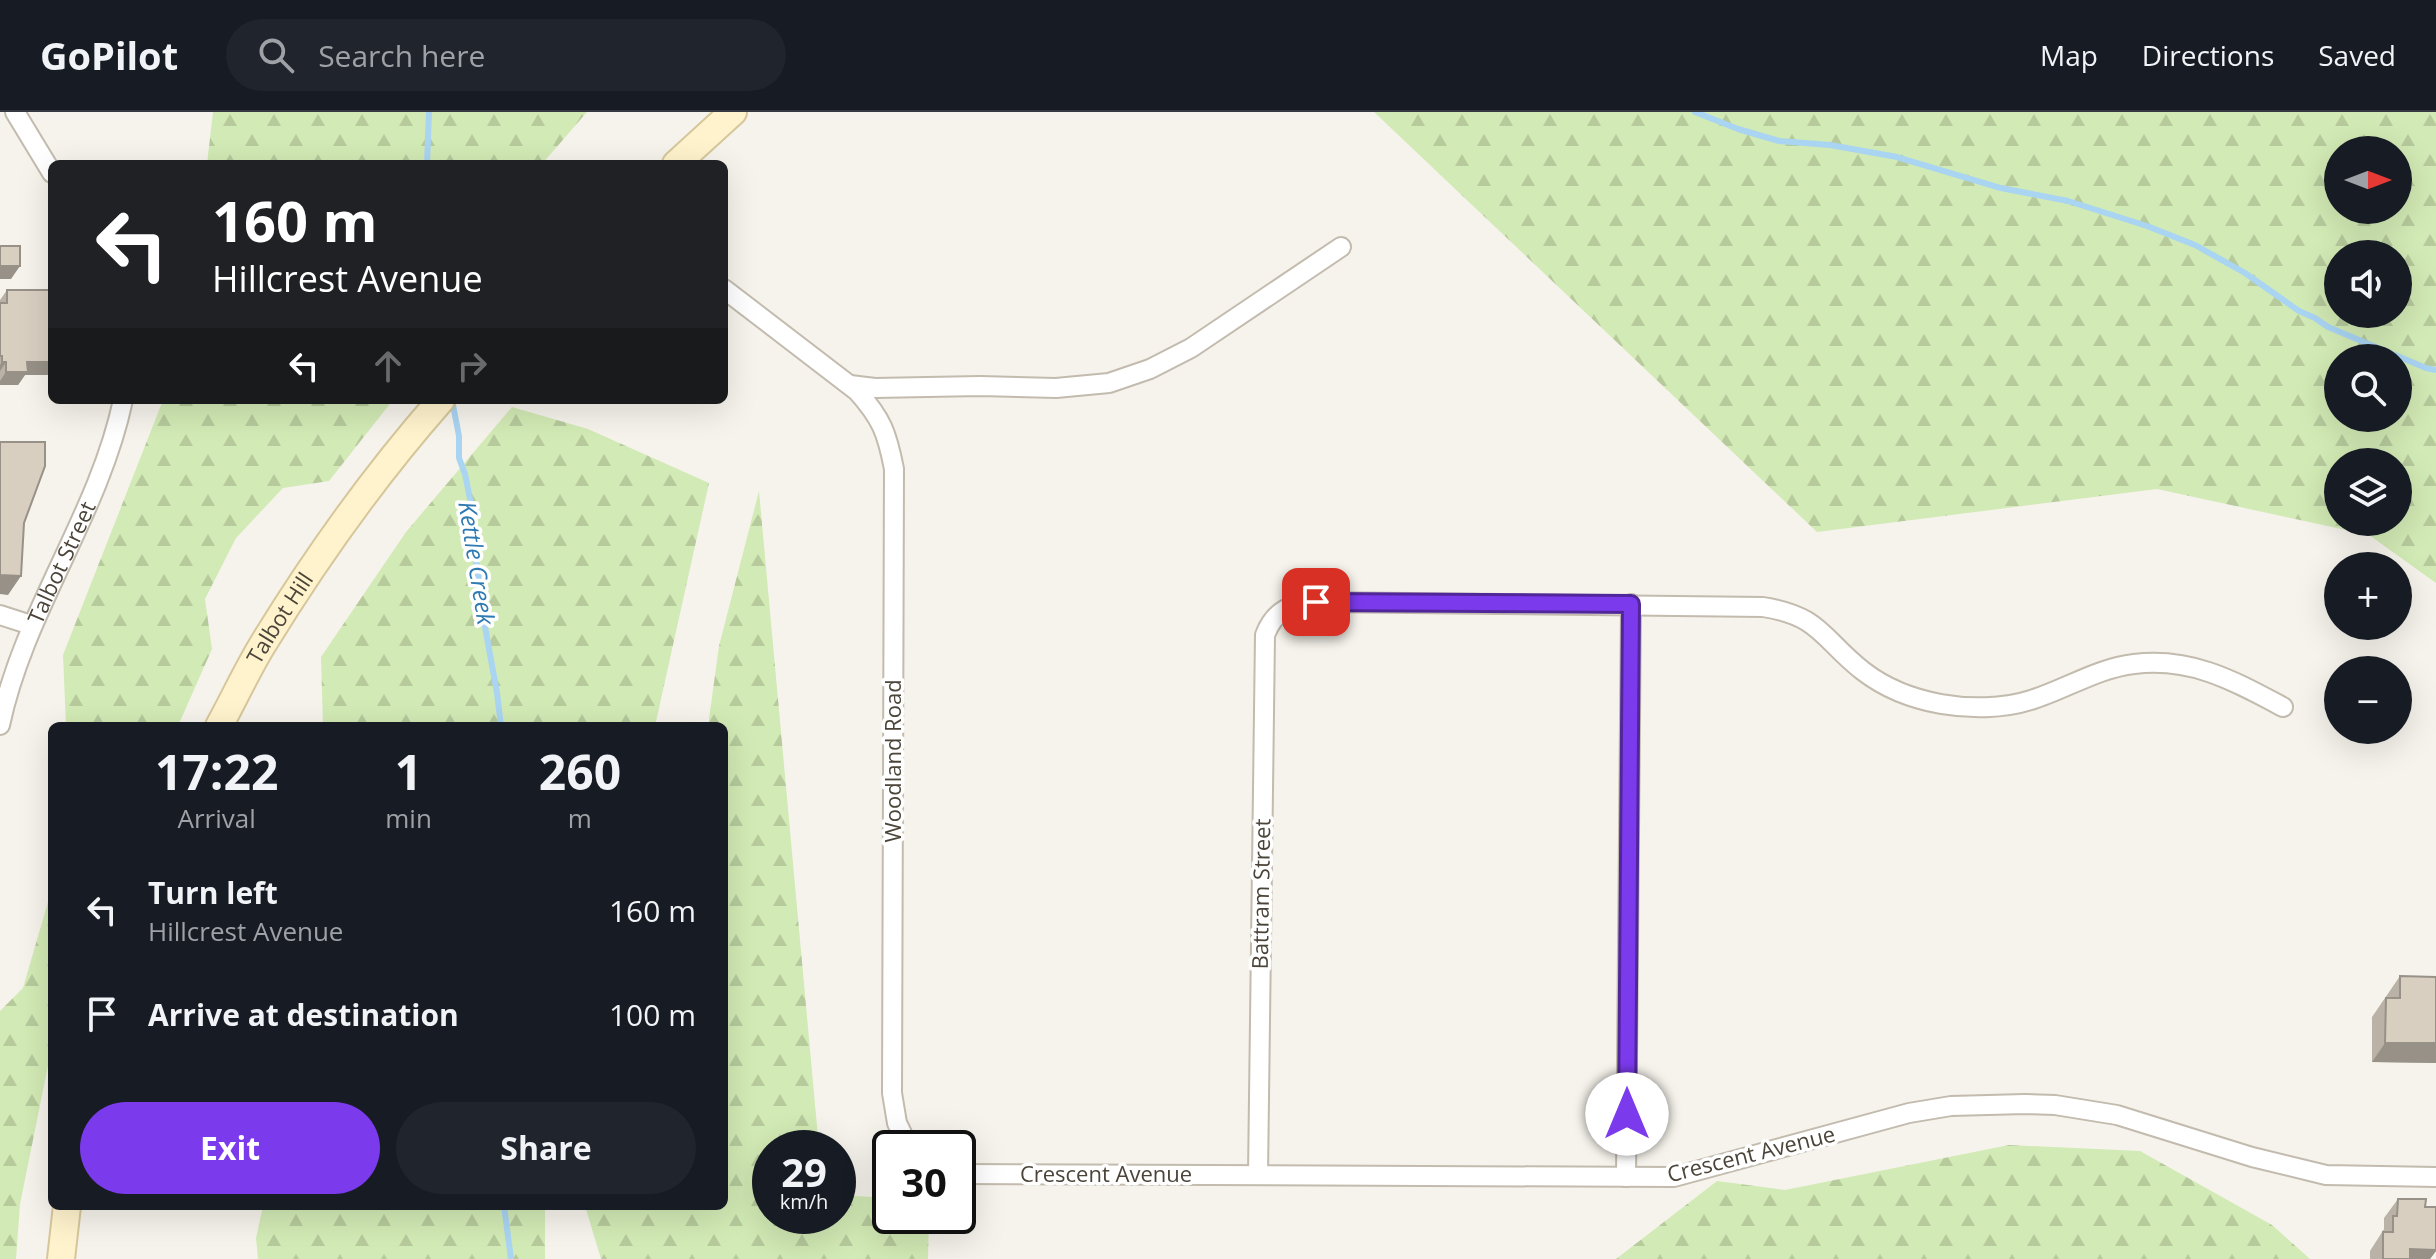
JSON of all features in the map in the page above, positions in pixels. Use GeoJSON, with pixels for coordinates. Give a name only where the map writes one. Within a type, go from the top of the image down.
{"type":"FeatureCollection","features":[{"type":"Feature","properties":{"kind":"main road"},"geometry":{"type":"LineString","coordinates":[[680,160],[733,112]]}},
{"type":"Feature","properties":{"kind":"main road","name":"Talbot Hill"},"geometry":{"type":"LineString","coordinates":[[221,722],[262,646],[351,514],[438,404]]}},
{"type":"Feature","properties":{"kind":"main road"},"geometry":{"type":"LineString","coordinates":[[61,1259],[67,1210]]}},
{"type":"Feature","properties":{"kind":"street"},"geometry":{"type":"LineString","coordinates":[[15,112],[48,166]]}},
{"type":"Feature","properties":{"kind":"street"},"geometry":{"type":"LineString","coordinates":[[850,385],[875,388],[1056,388],[1109,383],[1150,369],[1191,348],[1341,247]]}},
{"type":"Feature","properties":{"kind":"street","name":"Woodland Road"},"geometry":{"type":"LineString","coordinates":[[728,292],[850,385],[872,408],[884,427],[894,469],[892,1093],[900,1130]]}},
{"type":"Feature","properties":{"kind":"street","name":"Talbot Street"},"geometry":{"type":"LineString","coordinates":[[0,725],[31,625],[107,457],[122,404]]}},
{"type":"Feature","properties":{"kind":"street","name":"Battram Street"},"geometry":{"type":"LineString","coordinates":[[1258,1175],[1265,635],[1275,614],[1295,605],[1316,602],[1631,604]]}},
{"type":"Feature","properties":{"kind":"street"},"geometry":{"type":"LineString","coordinates":[[1626,1177],[1631,604],[1763,607],[1794,614],[1819,628],[1875,680],[1941,704],[1997,706],[2029,701],[2111,668],[2137,663],[2163,663],[2220,674],[2283,707]]}},
{"type":"Feature","properties":{"kind":"street"},"geometry":{"type":"LineString","coordinates":[[0,615],[31,625]]}},
{"type":"Feature","properties":{"kind":"street","name":"Crescent Avenue"},"geometry":{"type":"LineString","coordinates":[[976,1174],[1657,1178],[1690,1174],[1930,1108],[2025,1104],[2055,1105],[2117,1115],[2252,1157],[2326,1175],[2436,1177]]}},
{"type":"Feature","properties":{"kind":"green space"},"geometry":{"type":"Polygon","coordinates":[[[213,112],[587,112],[545,160],[207,160],[213,112]]]}},
{"type":"Feature","properties":{"kind":"green space"},"geometry":{"type":"Polygon","coordinates":[[[1374,112],[2436,112],[2436,583],[2412,566],[2412,552],[2393,552],[2370,536],[2412,536],[2412,448],[2324,448],[2324,525],[2157,489],[1817,532],[1374,112]]]}},
{"type":"Feature","properties":{"kind":"green space"},"geometry":{"type":"Polygon","coordinates":[[[161,404],[390,404],[329,481],[283,488],[236,538],[205,599],[212,649],[180,722],[66,722],[63,655],[161,404]]]}},
{"type":"Feature","properties":{"kind":"green space"},"geometry":{"type":"Polygon","coordinates":[[[512,407],[588,429],[709,483],[656,722],[323,722],[321,657],[406,532],[512,407]]]}},
{"type":"Feature","properties":{"kind":"green space"},"geometry":{"type":"Polygon","coordinates":[[[759,491],[817,1130],[752,1130],[752,1234],[856,1234],[856,1196],[872,1197],[872,1234],[929,1234],[928,1259],[601,1259],[586,1210],[728,1210],[728,722],[709,722],[719,646],[759,491]]]}},
{"type":"Feature","properties":{"kind":"green space"},"geometry":{"type":"Polygon","coordinates":[[[48,902],[48,1066],[20,1204],[16,1259],[0,1259],[0,1011],[23,988],[48,902]]]}},
{"type":"Feature","properties":{"kind":"green space"},"geometry":{"type":"Polygon","coordinates":[[[2009,1145],[2140,1151],[2272,1225],[2310,1259],[1616,1259],[1717,1181],[1785,1190],[2009,1145]]]}},
{"type":"Feature","properties":{"kind":"green space"},"geometry":{"type":"Polygon","coordinates":[[[262,1210],[545,1210],[545,1259],[258,1259],[256,1238],[262,1210]]]}},
{"type":"Feature","properties":{"kind":"building"},"geometry":{"type":"Polygon","coordinates":[[[0,246],[20,246],[20,266],[0,266],[0,246]]]}},
{"type":"Feature","properties":{"kind":"building"},"geometry":{"type":"Polygon","coordinates":[[[7,290],[48,290],[48,362],[27,362],[28,372],[6,372],[6,362],[2,362],[0,356],[0,303],[7,303],[7,290]]]}},
{"type":"Feature","properties":{"kind":"building"},"geometry":{"type":"Polygon","coordinates":[[[0,442],[45,442],[45,466],[24,523],[21,576],[0,575],[0,442]]]}},
{"type":"Feature","properties":{"kind":"building"},"geometry":{"type":"Polygon","coordinates":[[[2400,976],[2436,977],[2436,1043],[2385,1043],[2386,998],[2400,998],[2400,976]]]}},
{"type":"Feature","properties":{"kind":"building"},"geometry":{"type":"Polygon","coordinates":[[[2398,1199],[2426,1199],[2425,1207],[2436,1207],[2436,1250],[2410,1249],[2410,1259],[2383,1259],[2383,1232],[2393,1232],[2398,1199]]]}},
{"type":"Feature","properties":{"kind":"waterway","name":"Kettle Creek"},"geometry":{"type":"LineString","coordinates":[[427,160],[429,112]]}},
{"type":"Feature","properties":{"kind":"waterway"},"geometry":{"type":"LineString","coordinates":[[1695,112],[1779,141],[1830,145],[1897,157],[2001,188],[2068,201],[2147,226],[2195,245],[2245,273],[2299,311],[2328,327],[2436,370]]}},
{"type":"Feature","properties":{"kind":"waterway","name":"Kettle Creek"},"geometry":{"type":"LineString","coordinates":[[453,404],[459,436],[459,458],[472,509],[478,588],[501,722]]}},
{"type":"Feature","properties":{"kind":"waterway","name":"Kettle Creek"},"geometry":{"type":"LineString","coordinates":[[505,1210],[511,1259]]}},
{"type":"Feature","properties":{"kind":"route"},"geometry":{"type":"LineString","coordinates":[[1316,602],[1631,604],[1627,1114]]}}]}
